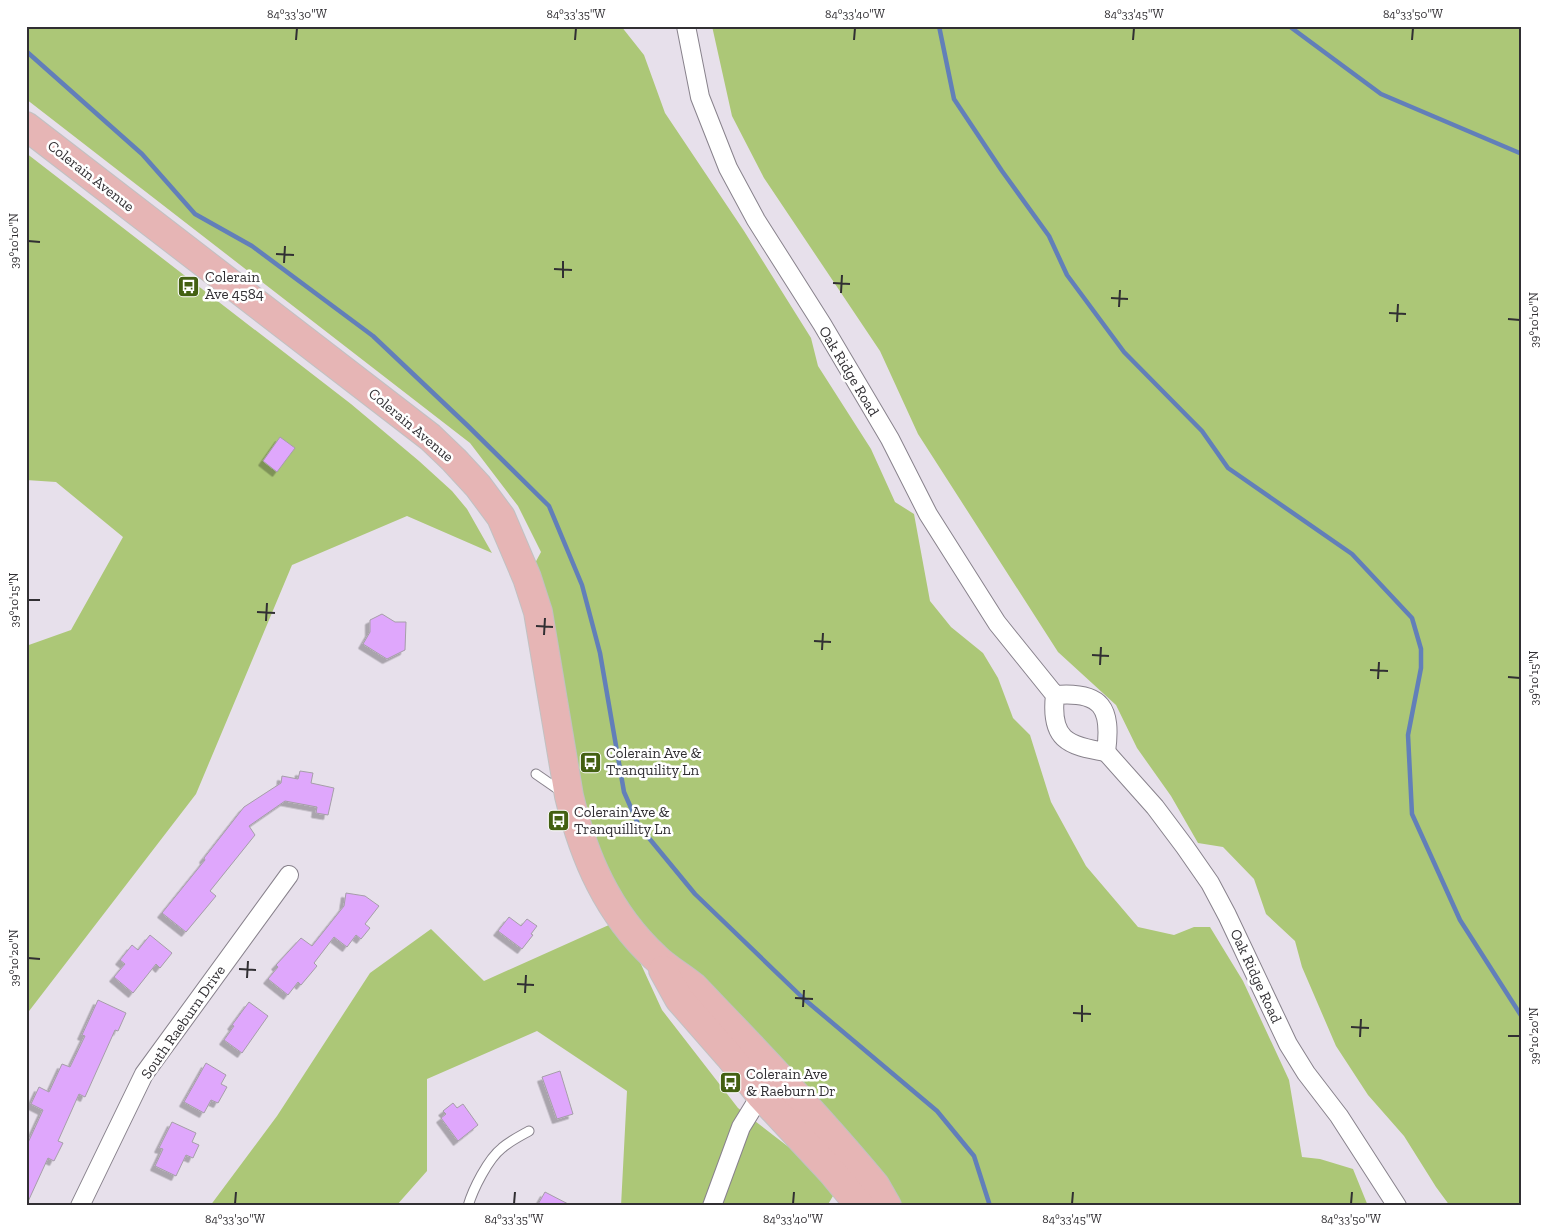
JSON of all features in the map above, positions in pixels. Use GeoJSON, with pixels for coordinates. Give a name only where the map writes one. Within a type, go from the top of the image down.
{"type":"FeatureCollection","features":[{"type":"Feature","properties":{"kind":"main road","name":"Colerain Avenue"},"geometry":{"type":"LineString","coordinates":[[26,126],[430,437],[478,486],[501,517],[527,578],[538,612],[568,796],[584,850],[601,885],[621,920],[637,940],[657,960],[694,988],[775,1072],[875,1185],[887,1206]]}},
{"type":"Feature","properties":{"kind":"main road","name":"Colerain Avenue"},"geometry":{"type":"LineString","coordinates":[[657,960],[679,999],[729,1056],[760,1096],[832,1172],[860,1206]]}},
{"type":"Feature","properties":{"kind":"street","name":"Oak Ridge Road"},"geometry":{"type":"LineString","coordinates":[[686,26],[700,97],[728,168],[756,220],[822,324],[890,439],[933,522],[997,623],[1055,696]]}},
{"type":"Feature","properties":{"kind":"street"},"geometry":{"type":"LineString","coordinates":[[1070,694],[1088,696],[1101,704],[1106,718],[1108,736],[1106,752],[1082,748],[1064,739],[1054,724],[1055,696],[1070,694]]}},
{"type":"Feature","properties":{"kind":"street","name":"Oak Ridge Road"},"geometry":{"type":"LineString","coordinates":[[1106,752],[1155,807],[1210,883],[1288,1044],[1306,1073],[1339,1116],[1398,1206]]}},
{"type":"Feature","properties":{"kind":"street","name":"South Raeburn Drive"},"geometry":{"type":"LineString","coordinates":[[80,1206],[144,1074],[289,875]]}},
{"type":"Feature","properties":{"kind":"street"},"geometry":{"type":"LineString","coordinates":[[712,1206],[741,1127],[775,1072]]}},
{"type":"Feature","properties":{"kind":"lane"},"geometry":{"type":"LineString","coordinates":[[536,774],[568,796]]}},
{"type":"Feature","properties":{"kind":"lane"},"geometry":{"type":"LineString","coordinates":[[468,1206],[470,1197],[501,1148],[529,1131]]}},
{"type":"Feature","properties":{"kind":"green space"},"geometry":{"type":"Polygon","coordinates":[[[26,26],[621,26],[644,55],[665,113],[744,231],[811,338],[818,366],[871,449],[895,502],[914,514],[930,601],[951,627],[983,653],[998,678],[1013,718],[1030,735],[1051,802],[1086,866],[1138,927],[1174,935],[1194,927],[1210,927],[1243,981],[1289,1080],[1302,1157],[1320,1159],[1353,1169],[1368,1206],[887,1206],[622,923],[662,1010],[738,1108],[839,1186],[827,1206],[621,1206],[627,1091],[537,1031],[427,1079],[427,1171],[396,1206],[210,1206],[277,1116],[370,973],[431,929],[484,981],[620,920],[601,885],[527,578],[541,552],[518,506],[470,443],[26,99],[26,26]]]}},
{"type":"Feature","properties":{"kind":"green space"},"geometry":{"type":"Polygon","coordinates":[[[712,26],[1522,26],[1522,1206],[1450,1206],[1404,1136],[1368,1095],[1336,1046],[1302,967],[1295,941],[1266,914],[1254,879],[1223,847],[1198,843],[1171,796],[1137,748],[1116,705],[1058,652],[918,434],[880,351],[764,178],[732,116],[712,26]]]}},
{"type":"Feature","properties":{"kind":"green space"},"geometry":{"type":"Polygon","coordinates":[[[26,153],[351,404],[419,461],[452,491],[467,509],[492,553],[407,516],[292,565],[196,794],[26,1015],[26,646],[71,630],[123,537],[56,482],[26,480],[26,153]]]}},
{"type":"Feature","properties":{"kind":"building"},"geometry":{"type":"Polygon","coordinates":[[[280,437],[295,448],[277,472],[263,461],[280,437]]]}},
{"type":"Feature","properties":{"kind":"building"},"geometry":{"type":"Polygon","coordinates":[[[382,614],[395,622],[406,622],[405,650],[387,659],[363,644],[370,632],[370,620],[382,614]]]}},
{"type":"Feature","properties":{"kind":"building"},"geometry":{"type":"Polygon","coordinates":[[[300,771],[313,773],[311,783],[334,788],[328,815],[316,813],[317,807],[285,801],[249,826],[255,835],[210,891],[216,896],[186,932],[162,913],[205,860],[204,858],[244,807],[281,783],[282,776],[298,779],[300,771]]]}},
{"type":"Feature","properties":{"kind":"building"},"geometry":{"type":"Polygon","coordinates":[[[346,893],[365,896],[379,906],[365,924],[370,928],[361,939],[356,935],[347,947],[334,937],[314,963],[317,966],[301,985],[298,982],[288,995],[268,979],[278,967],[276,965],[301,938],[312,946],[344,906],[346,893]]]}},
{"type":"Feature","properties":{"kind":"building"},"geometry":{"type":"Polygon","coordinates":[[[509,917],[521,926],[527,919],[537,926],[531,934],[533,935],[522,949],[498,931],[509,917]]]}},
{"type":"Feature","properties":{"kind":"building"},"geometry":{"type":"Polygon","coordinates":[[[150,935],[172,953],[160,968],[156,964],[133,993],[114,977],[125,964],[120,960],[132,945],[138,950],[150,935]]]}},
{"type":"Feature","properties":{"kind":"building"},"geometry":{"type":"Polygon","coordinates":[[[98,1000],[126,1013],[118,1031],[115,1030],[85,1097],[79,1094],[58,1141],[63,1143],[54,1161],[48,1158],[26,1206],[26,1147],[43,1110],[31,1104],[39,1087],[49,1092],[62,1064],[70,1067],[85,1036],[82,1035],[98,1000]]]}},
{"type":"Feature","properties":{"kind":"building"},"geometry":{"type":"Polygon","coordinates":[[[249,1002],[268,1016],[242,1053],[224,1040],[234,1026],[232,1025],[249,1002]]]}},
{"type":"Feature","properties":{"kind":"building"},"geometry":{"type":"Polygon","coordinates":[[[206,1063],[226,1075],[221,1084],[227,1087],[218,1103],[211,1100],[204,1113],[184,1102],[206,1063]]]}},
{"type":"Feature","properties":{"kind":"building"},"geometry":{"type":"Polygon","coordinates":[[[560,1071],[573,1114],[557,1119],[542,1077],[560,1071]]]}},
{"type":"Feature","properties":{"kind":"building"},"geometry":{"type":"Polygon","coordinates":[[[453,1103],[457,1108],[463,1104],[478,1125],[458,1141],[441,1118],[446,1114],[443,1111],[453,1103]]]}},
{"type":"Feature","properties":{"kind":"building"},"geometry":{"type":"Polygon","coordinates":[[[172,1122],[196,1133],[192,1142],[199,1145],[193,1158],[186,1155],[176,1176],[155,1166],[163,1149],[159,1148],[172,1122]]]}},
{"type":"Feature","properties":{"kind":"building"},"geometry":{"type":"Polygon","coordinates":[[[545,1192],[572,1206],[537,1206],[545,1192]]]}},
{"type":"Feature","properties":{"kind":"waterway"},"geometry":{"type":"LineString","coordinates":[[939,26],[954,99],[1002,171],[1049,236],[1067,275],[1124,352],[1202,431],[1228,468],[1352,554],[1412,618],[1421,649],[1421,668],[1408,735],[1412,814],[1460,920],[1522,1017]]}},
{"type":"Feature","properties":{"kind":"waterway"},"geometry":{"type":"LineString","coordinates":[[1289,26],[1381,94],[1522,154]]}},
{"type":"Feature","properties":{"kind":"waterway"},"geometry":{"type":"LineString","coordinates":[[26,51],[142,154],[195,214],[252,246],[373,336],[549,506],[582,585],[600,653],[624,792],[639,826],[695,894],[804,999],[937,1111],[974,1156],[990,1206]]}},
{"type":"Feature","properties":{"kind":"place","name":"Colerain Ave 4584"},"geometry":{"type":"Point","coordinates":[189,286]}},
{"type":"Feature","properties":{"kind":"place","name":"Colerain Ave & Tranquility Ln"},"geometry":{"type":"Point","coordinates":[590,762]}},
{"type":"Feature","properties":{"kind":"place","name":"Colerain Ave & Tranquillity Ln"},"geometry":{"type":"Point","coordinates":[558,821]}},
{"type":"Feature","properties":{"kind":"place","name":"Colerain Ave & Raeburn Dr"},"geometry":{"type":"Point","coordinates":[730,1083]}}]}
